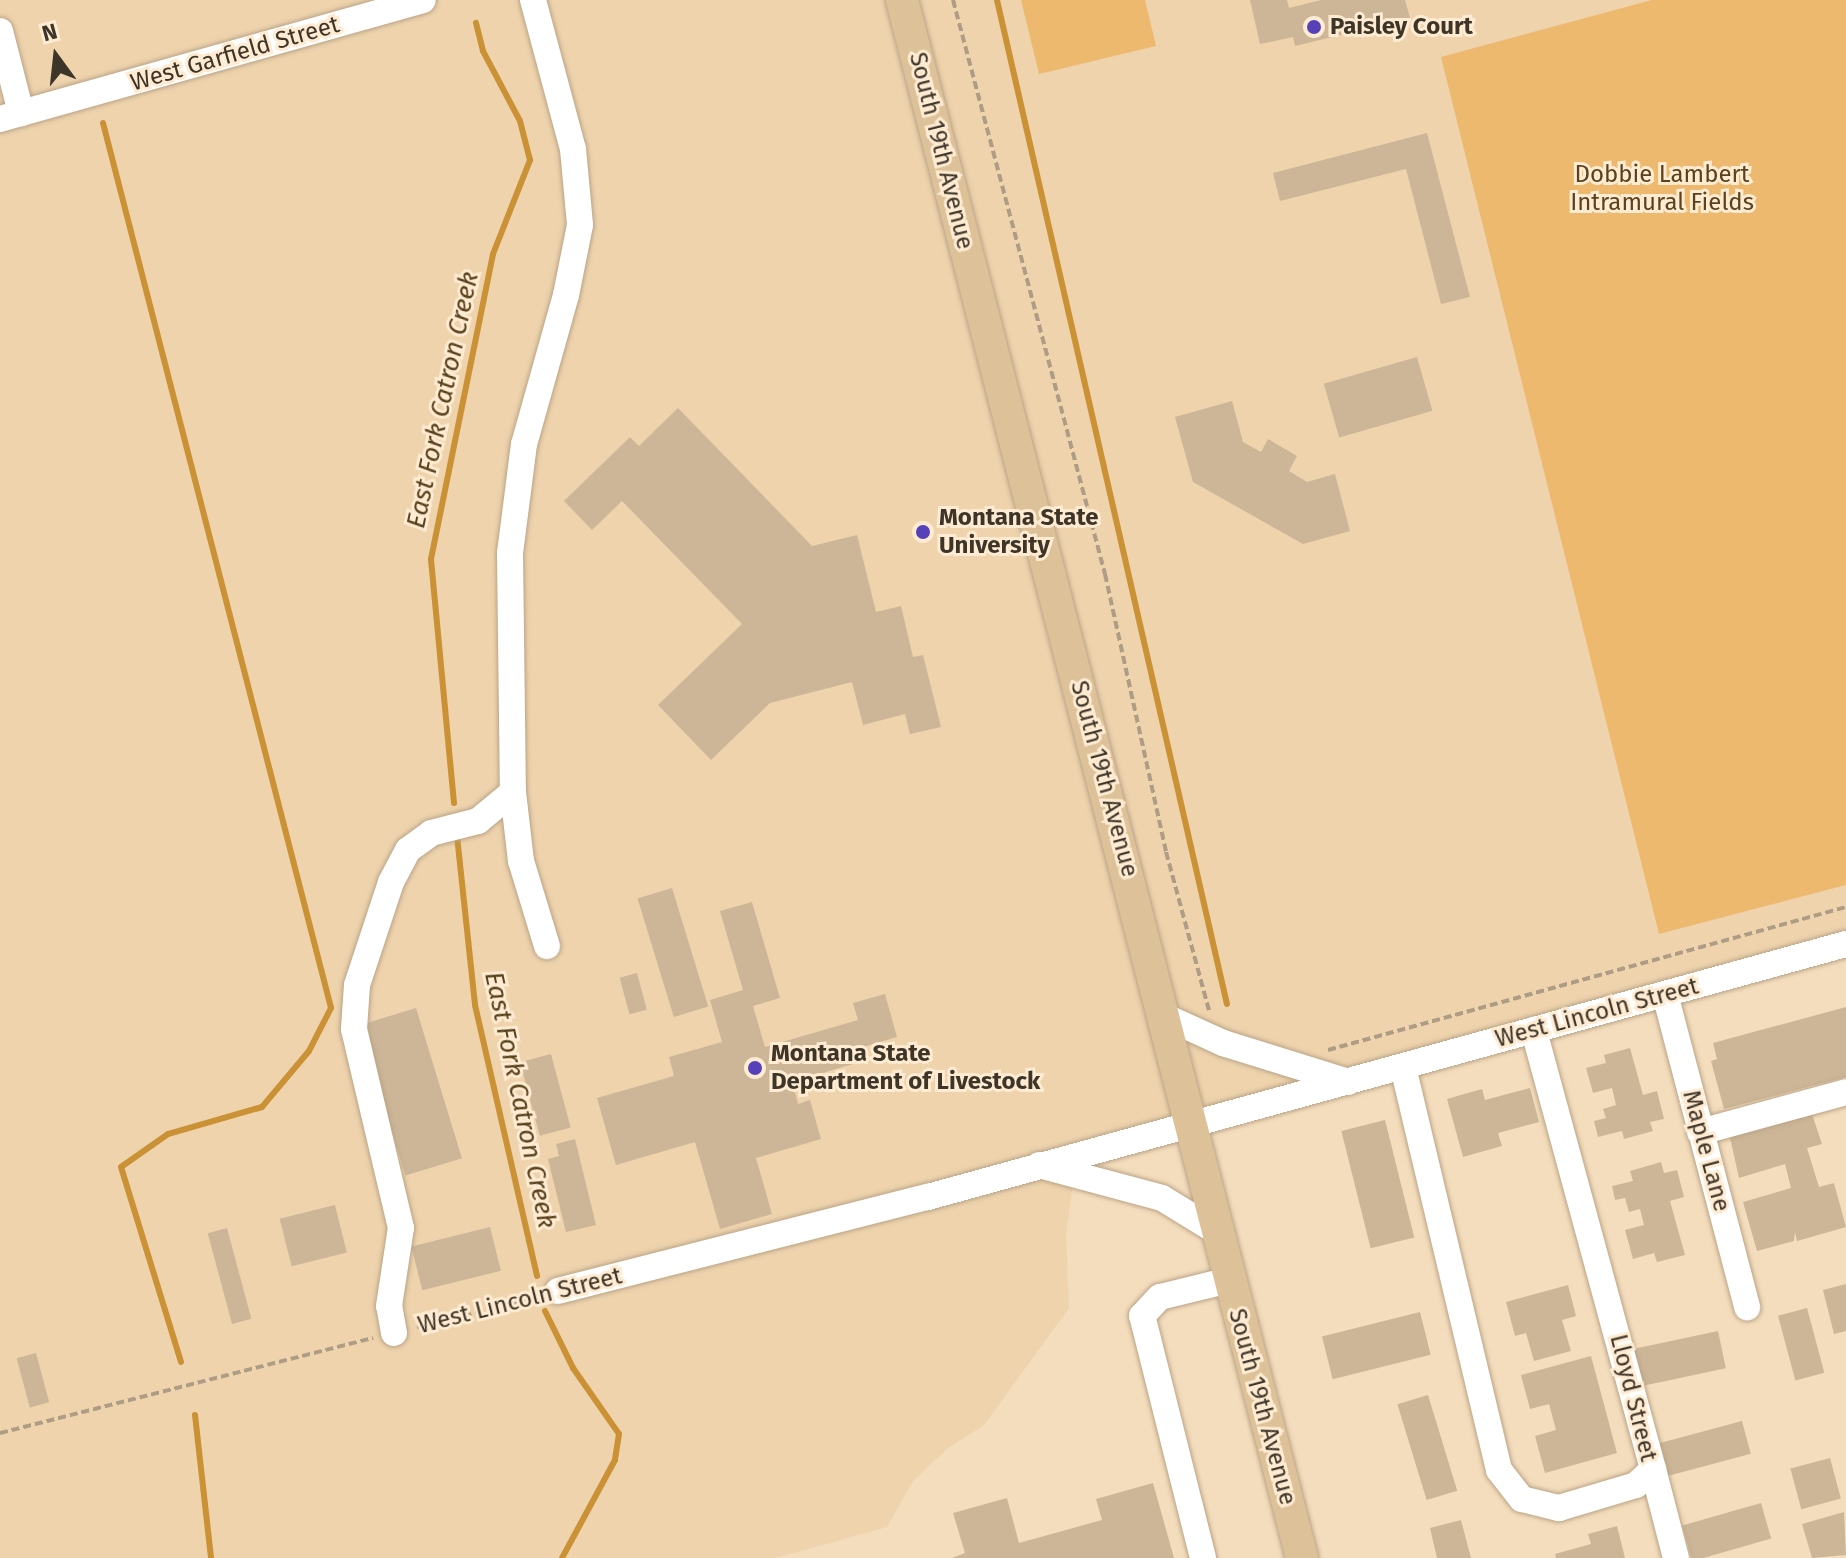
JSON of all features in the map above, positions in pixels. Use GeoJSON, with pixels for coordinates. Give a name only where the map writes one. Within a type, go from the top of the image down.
{"type":"FeatureCollection","features":[{"type":"Feature","properties":{"kind":"main road","name":"South 19th Avenue"},"geometry":{"type":"LineString","coordinates":[[902,0],[1166,1017],[1189,1124],[1302,1558]]}},
{"type":"Feature","properties":{"kind":"street","name":"West Garfield Street"},"geometry":{"type":"LineString","coordinates":[[10,116],[423,0]]}},
{"type":"Feature","properties":{"kind":"street"},"geometry":{"type":"LineString","coordinates":[[533,0],[573,149],[580,225],[515,498],[508,611],[513,792],[521,861],[547,946]]}},
{"type":"Feature","properties":{"kind":"street"},"geometry":{"type":"LineString","coordinates":[[0,31],[10,116]]}},
{"type":"Feature","properties":{"kind":"street"},"geometry":{"type":"LineString","coordinates":[[394,1333],[389,1306],[391,1269],[401,1228],[352,1010],[391,882],[408,850],[431,833],[478,821],[513,792]]}},
{"type":"Feature","properties":{"kind":"street"},"geometry":{"type":"LineString","coordinates":[[478,821],[501,832],[521,861]]}},
{"type":"Feature","properties":{"kind":"street","name":"West Lincoln Street"},"geometry":{"type":"LineString","coordinates":[[558,1291],[1348,1082],[1846,944]]}},
{"type":"Feature","properties":{"kind":"street","name":"Maple Lane"},"geometry":{"type":"LineString","coordinates":[[1665,994],[1747,1307]]}},
{"type":"Feature","properties":{"kind":"street"},"geometry":{"type":"LineString","coordinates":[[1166,1017],[1223,1043],[1348,1082]]}},
{"type":"Feature","properties":{"kind":"street","name":"Lloyd Street"},"geometry":{"type":"LineString","coordinates":[[1403,1067],[1499,1470],[1508,1488],[1532,1504],[1559,1508],[1636,1485],[1653,1469],[1534,1030]]}},
{"type":"Feature","properties":{"kind":"street"},"geometry":{"type":"LineString","coordinates":[[1700,1132],[1846,1092]]}},
{"type":"Feature","properties":{"kind":"street","name":"West Lincoln Street"},"geometry":{"type":"LineString","coordinates":[[1039,1165],[1162,1198],[1216,1231]]}},
{"type":"Feature","properties":{"kind":"street"},"geometry":{"type":"LineString","coordinates":[[1203,1558],[1142,1316],[1160,1297],[1229,1280]]}},
{"type":"Feature","properties":{"kind":"street"},"geometry":{"type":"LineString","coordinates":[[1653,1469],[1676,1558]]}},
{"type":"Feature","properties":{"kind":"path"},"geometry":{"type":"LineString","coordinates":[[953,0],[1097,545],[1163,822],[1166,852],[1208,1008],[1214,1016]]}},
{"type":"Feature","properties":{"kind":"path"},"geometry":{"type":"LineString","coordinates":[[1323,1051],[1846,907]]}},
{"type":"Feature","properties":{"kind":"path","name":"West Lincoln Street"},"geometry":{"type":"LineString","coordinates":[[0,1433],[558,1291]]}},
{"type":"Feature","properties":{"kind":"shaded area"},"geometry":{"type":"Polygon","coordinates":[[[0,0],[417,0],[0,112],[0,0]]]}},
{"type":"Feature","properties":{"kind":"shaded area","name":"Montana State University"},"geometry":{"type":"Polygon","coordinates":[[[422,0],[1846,0],[1846,944],[1077,1154],[1066,1235],[1069,1308],[984,1425],[947,1449],[913,1481],[887,1527],[776,1558],[0,1558],[0,120],[422,0]]]}},
{"type":"Feature","properties":{"kind":"green space"},"geometry":{"type":"Polygon","coordinates":[[[1021,0],[1145,0],[1156,46],[1039,74],[1021,0]]]}},
{"type":"Feature","properties":{"kind":"green space","name":"Dobbie Lambert Intramural Fields"},"geometry":{"type":"Polygon","coordinates":[[[1652,0],[1846,0],[1846,885],[1659,934],[1441,57],[1652,0]]]}},
{"type":"Feature","properties":{"kind":"building","name":"Paisley Court"},"geometry":{"type":"Polygon","coordinates":[[[1250,0],[1287,0],[1289,8],[1321,0],[1405,0],[1410,18],[1295,46],[1293,37],[1260,44],[1250,0]]]}},
{"type":"Feature","properties":{"kind":"building"},"geometry":{"type":"Polygon","coordinates":[[[1427,133],[1470,297],[1441,304],[1406,169],[1280,201],[1273,173],[1427,133]]]}},
{"type":"Feature","properties":{"kind":"building"},"geometry":{"type":"Polygon","coordinates":[[[1417,357],[1432,411],[1339,438],[1324,384],[1417,357]]]}},
{"type":"Feature","properties":{"kind":"building"},"geometry":{"type":"Polygon","coordinates":[[[1232,401],[1243,442],[1261,452],[1268,439],[1297,456],[1289,471],[1307,482],[1335,474],[1350,531],[1303,544],[1193,482],[1175,417],[1232,401]]]}},
{"type":"Feature","properties":{"kind":"building"},"geometry":{"type":"Polygon","coordinates":[[[678,408],[812,546],[857,535],[876,612],[901,606],[913,657],[923,655],[941,727],[910,734],[905,714],[863,725],[852,682],[770,703],[711,760],[658,705],[742,624],[622,501],[592,530],[564,501],[630,437],[639,446],[678,408]]]}},
{"type":"Feature","properties":{"kind":"building"},"geometry":{"type":"Polygon","coordinates":[[[672,888],[708,1007],[674,1017],[638,899],[672,888]]]}},
{"type":"Feature","properties":{"kind":"building","name":"Montana State Department of Livestock"},"geometry":{"type":"Polygon","coordinates":[[[752,902],[780,998],[753,1006],[765,1047],[858,1020],[853,1003],[885,994],[897,1037],[859,1048],[863,1061],[792,1082],[798,1104],[810,1100],[821,1139],[756,1158],[772,1214],[720,1229],[695,1142],[616,1165],[597,1098],[674,1076],[669,1057],[722,1042],[710,1000],[743,990],[720,911],[752,902]]]}},
{"type":"Feature","properties":{"kind":"building"},"geometry":{"type":"Polygon","coordinates":[[[637,973],[647,1010],[629,1014],[620,978],[637,973]]]}},
{"type":"Feature","properties":{"kind":"building"},"geometry":{"type":"Polygon","coordinates":[[[1846,1007],[1846,1077],[1724,1109],[1711,1061],[1717,1059],[1713,1043],[1846,1007]]]}},
{"type":"Feature","properties":{"kind":"building"},"geometry":{"type":"Polygon","coordinates":[[[416,1008],[462,1158],[405,1175],[360,1025],[416,1008]]]}},
{"type":"Feature","properties":{"kind":"building"},"geometry":{"type":"Polygon","coordinates":[[[1630,1048],[1643,1095],[1657,1091],[1664,1119],[1650,1122],[1653,1131],[1624,1139],[1622,1131],[1598,1137],[1594,1121],[1606,1118],[1603,1109],[1616,1105],[1612,1088],[1593,1093],[1586,1068],[1606,1063],[1604,1055],[1630,1048]]]}},
{"type":"Feature","properties":{"kind":"building"},"geometry":{"type":"Polygon","coordinates":[[[551,1054],[571,1127],[540,1136],[520,1062],[551,1054]]]}},
{"type":"Feature","properties":{"kind":"building"},"geometry":{"type":"Polygon","coordinates":[[[1530,1088],[1539,1122],[1498,1133],[1502,1146],[1463,1157],[1447,1099],[1482,1089],[1485,1100],[1530,1088]]]}},
{"type":"Feature","properties":{"kind":"building"},"geometry":{"type":"Polygon","coordinates":[[[1811,1111],[1822,1144],[1807,1148],[1819,1187],[1834,1183],[1846,1227],[1797,1241],[1795,1232],[1794,1241],[1757,1251],[1743,1202],[1791,1188],[1785,1164],[1739,1178],[1729,1133],[1811,1111]]]}},
{"type":"Feature","properties":{"kind":"building"},"geometry":{"type":"Polygon","coordinates":[[[1385,1120],[1414,1237],[1371,1248],[1341,1131],[1385,1120]]]}},
{"type":"Feature","properties":{"kind":"building"},"geometry":{"type":"Polygon","coordinates":[[[575,1139],[596,1225],[566,1232],[548,1159],[559,1156],[556,1144],[575,1139]]]}},
{"type":"Feature","properties":{"kind":"building"},"geometry":{"type":"Polygon","coordinates":[[[1661,1162],[1664,1173],[1677,1170],[1684,1197],[1670,1201],[1685,1255],[1657,1262],[1654,1253],[1633,1259],[1625,1230],[1644,1225],[1640,1209],[1629,1212],[1625,1198],[1615,1200],[1612,1186],[1633,1181],[1630,1171],[1661,1162]]]}},
{"type":"Feature","properties":{"kind":"building"},"geometry":{"type":"Polygon","coordinates":[[[335,1205],[347,1253],[292,1266],[280,1219],[335,1205]]]}},
{"type":"Feature","properties":{"kind":"building"},"geometry":{"type":"Polygon","coordinates":[[[490,1227],[501,1271],[422,1290],[411,1247],[490,1227]]]}},
{"type":"Feature","properties":{"kind":"building"},"geometry":{"type":"Polygon","coordinates":[[[227,1228],[251,1319],[232,1324],[208,1233],[227,1228]]]}},
{"type":"Feature","properties":{"kind":"building"},"geometry":{"type":"Polygon","coordinates":[[[1846,1284],[1846,1331],[1834,1334],[1823,1290],[1846,1284]]]}},
{"type":"Feature","properties":{"kind":"building"},"geometry":{"type":"Polygon","coordinates":[[[1568,1285],[1576,1316],[1562,1320],[1571,1351],[1534,1361],[1526,1333],[1515,1336],[1506,1302],[1568,1285]]]}},
{"type":"Feature","properties":{"kind":"building"},"geometry":{"type":"Polygon","coordinates":[[[1807,1308],[1824,1373],[1795,1380],[1778,1316],[1807,1308]]]}},
{"type":"Feature","properties":{"kind":"building"},"geometry":{"type":"Polygon","coordinates":[[[1420,1312],[1431,1355],[1333,1379],[1322,1336],[1420,1312]]]}},
{"type":"Feature","properties":{"kind":"building"},"geometry":{"type":"Polygon","coordinates":[[[1718,1331],[1726,1368],[1640,1386],[1632,1349],[1718,1331]]]}},
{"type":"Feature","properties":{"kind":"building"},"geometry":{"type":"Polygon","coordinates":[[[36,1353],[49,1402],[30,1407],[17,1358],[36,1353]]]}},
{"type":"Feature","properties":{"kind":"building"},"geometry":{"type":"Polygon","coordinates":[[[1591,1356],[1617,1453],[1545,1473],[1535,1436],[1556,1430],[1549,1404],[1530,1409],[1521,1375],[1591,1356]]]}},
{"type":"Feature","properties":{"kind":"building"},"geometry":{"type":"Polygon","coordinates":[[[1428,1395],[1457,1491],[1427,1500],[1397,1404],[1428,1395]]]}},
{"type":"Feature","properties":{"kind":"building"},"geometry":{"type":"Polygon","coordinates":[[[1742,1421],[1751,1454],[1669,1476],[1660,1443],[1742,1421]]]}},
{"type":"Feature","properties":{"kind":"building"},"geometry":{"type":"Polygon","coordinates":[[[1830,1458],[1841,1499],[1801,1509],[1790,1469],[1830,1458]]]}},
{"type":"Feature","properties":{"kind":"building"},"geometry":{"type":"Polygon","coordinates":[[[1153,1483],[1174,1558],[952,1558],[965,1553],[953,1513],[1007,1498],[1019,1543],[1102,1520],[1096,1499],[1153,1483]]]}},
{"type":"Feature","properties":{"kind":"building"},"geometry":{"type":"Polygon","coordinates":[[[1761,1503],[1771,1539],[1703,1558],[1691,1558],[1682,1526],[1761,1503]]]}},
{"type":"Feature","properties":{"kind":"building"},"geometry":{"type":"Polygon","coordinates":[[[1844,1512],[1846,1555],[1812,1558],[1802,1524],[1844,1512]]]}},
{"type":"Feature","properties":{"kind":"building"},"geometry":{"type":"Polygon","coordinates":[[[1461,1520],[1471,1558],[1437,1558],[1430,1528],[1461,1520]]]}},
{"type":"Feature","properties":{"kind":"building"},"geometry":{"type":"Polygon","coordinates":[[[1617,1526],[1625,1558],[1556,1558],[1555,1554],[1591,1544],[1588,1534],[1617,1526]]]}},
{"type":"Feature","properties":{"kind":"waterway"},"geometry":{"type":"LineString","coordinates":[[997,0],[1227,1004]]}},
{"type":"Feature","properties":{"kind":"waterway","name":"East Fork Catron Creek"},"geometry":{"type":"LineString","coordinates":[[454,803],[431,559],[493,254],[530,160],[520,121],[483,51],[476,23]]}},
{"type":"Feature","properties":{"kind":"waterway"},"geometry":{"type":"LineString","coordinates":[[103,123],[331,1008],[309,1051],[262,1107],[168,1134],[121,1167],[181,1362]]}},
{"type":"Feature","properties":{"kind":"waterway","name":"East Fork Catron Creek"},"geometry":{"type":"LineString","coordinates":[[457,836],[475,1005],[537,1276]]}},
{"type":"Feature","properties":{"kind":"waterway","name":"East Fork Catron Creek"},"geometry":{"type":"LineString","coordinates":[[545,1311],[573,1368],[619,1434],[615,1460],[562,1558]]}},
{"type":"Feature","properties":{"kind":"waterway"},"geometry":{"type":"LineString","coordinates":[[195,1415],[211,1558]]}},
{"type":"Feature","properties":{"kind":"place","name":"Paisley Court"},"geometry":{"type":"Point","coordinates":[1314,27]}},
{"type":"Feature","properties":{"kind":"place","name":"Montana State University"},"geometry":{"type":"Point","coordinates":[923,532]}},
{"type":"Feature","properties":{"kind":"place","name":"Montana State Department of Livestock"},"geometry":{"type":"Point","coordinates":[755,1068]}}]}
